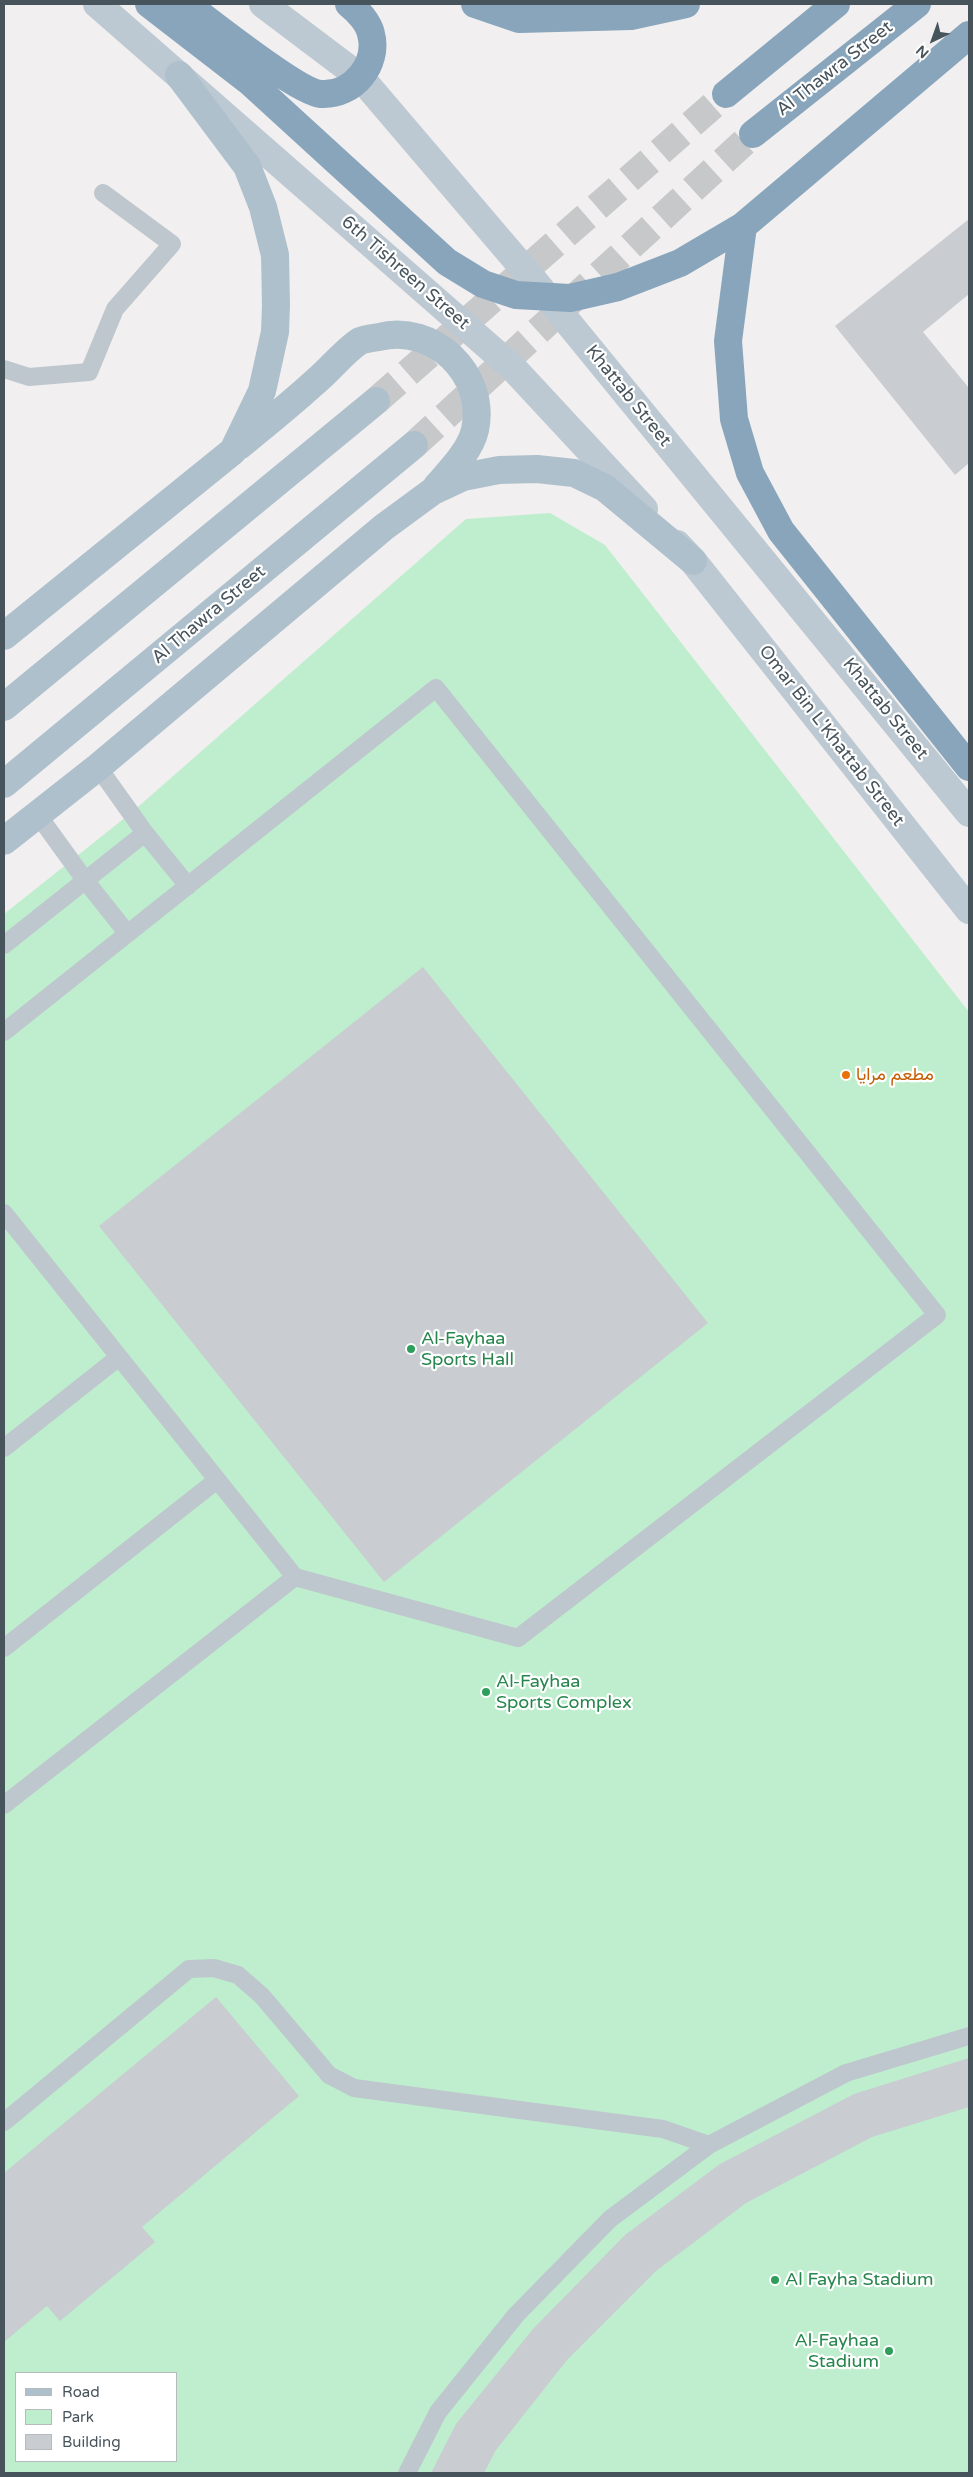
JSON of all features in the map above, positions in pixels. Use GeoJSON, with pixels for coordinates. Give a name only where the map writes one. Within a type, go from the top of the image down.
{"type":"FeatureCollection","features":[{"type":"Feature","properties":{"kind":"highway"},"geometry":{"type":"LineString","coordinates":[[149,4],[250,82],[446,262],[483,284],[516,295],[570,298],[618,287],[680,263],[743,226],[969,35]]}},
{"type":"Feature","properties":{"kind":"highway"},"geometry":{"type":"LineString","coordinates":[[186,4],[298,86],[321,94],[344,90],[361,78],[373,54],[371,33],[356,10],[349,4]]}},
{"type":"Feature","properties":{"kind":"highway"},"geometry":{"type":"LineString","coordinates":[[475,4],[520,19],[631,16],[686,4]]}},
{"type":"Feature","properties":{"kind":"highway"},"geometry":{"type":"LineString","coordinates":[[726,94],[836,4]]}},
{"type":"Feature","properties":{"kind":"highway","name":"Al Thawra Street"},"geometry":{"type":"LineString","coordinates":[[753,134],[917,4]]}},
{"type":"Feature","properties":{"kind":"highway"},"geometry":{"type":"LineString","coordinates":[[743,226],[728,341],[734,419],[750,473],[781,531],[969,768]]}},
{"type":"Feature","properties":{"kind":"main road","name":"6th Tishreen Street"},"geometry":{"type":"LineString","coordinates":[[98,4],[513,368],[693,561]]}},
{"type":"Feature","properties":{"kind":"main road","name":"Khattab Street"},"geometry":{"type":"LineString","coordinates":[[262,4],[361,78],[535,282],[969,813]]}},
{"type":"Feature","properties":{"kind":"main road"},"geometry":{"type":"LineString","coordinates":[[179,75],[247,166],[263,206],[275,255],[275,332],[262,391],[233,451]]}},
{"type":"Feature","properties":{"kind":"main road"},"geometry":{"type":"LineString","coordinates":[[4,636],[233,451],[315,383],[361,341],[390,334],[420,337],[447,351],[467,375],[476,404],[475,430],[464,453],[433,491]]}},
{"type":"Feature","properties":{"kind":"main road"},"geometry":{"type":"LineString","coordinates":[[4,707],[376,401]]}},
{"type":"Feature","properties":{"kind":"main road","name":"Al Thawra Street"},"geometry":{"type":"LineString","coordinates":[[4,784],[414,444]]}},
{"type":"Feature","properties":{"kind":"main road"},"geometry":{"type":"LineString","coordinates":[[4,841],[98,767],[384,528],[433,491],[463,477],[499,470],[537,469],[574,473],[605,488],[693,561]]}},
{"type":"Feature","properties":{"kind":"main road","name":"Omar Bin L'Khattab Street"},"geometry":{"type":"LineString","coordinates":[[693,561],[969,910]]}},
{"type":"Feature","properties":{"kind":"lane"},"geometry":{"type":"LineString","coordinates":[[4,369],[29,377],[89,372],[114,309],[172,244],[103,193]]}},
{"type":"Feature","properties":{"kind":"lane"},"geometry":{"type":"LineString","coordinates":[[4,1032],[436,688],[937,1315],[518,1638],[295,1577],[4,1213]]}},
{"type":"Feature","properties":{"kind":"lane"},"geometry":{"type":"LineString","coordinates":[[98,767],[145,833],[188,886]]}},
{"type":"Feature","properties":{"kind":"lane"},"geometry":{"type":"LineString","coordinates":[[38,815],[85,880],[127,933]]}},
{"type":"Feature","properties":{"kind":"lane"},"geometry":{"type":"LineString","coordinates":[[4,945],[145,833]]}},
{"type":"Feature","properties":{"kind":"lane"},"geometry":{"type":"LineString","coordinates":[[4,1448],[119,1357]]}},
{"type":"Feature","properties":{"kind":"lane"},"geometry":{"type":"LineString","coordinates":[[4,1648],[217,1480]]}},
{"type":"Feature","properties":{"kind":"lane"},"geometry":{"type":"LineString","coordinates":[[4,1805],[295,1577]]}},
{"type":"Feature","properties":{"kind":"lane"},"geometry":{"type":"LineString","coordinates":[[4,2122],[189,1968],[214,1968],[238,1976],[262,1996],[329,2075],[354,2088],[663,2129],[709,2145]]}},
{"type":"Feature","properties":{"kind":"lane"},"geometry":{"type":"LineString","coordinates":[[406,2473],[438,2412],[516,2315],[610,2219],[709,2145],[846,2073],[969,2036]]}},
{"type":"Feature","properties":{"kind":"green space","name":"Al-Fayhaa Sports Complex"},"geometry":{"type":"Polygon","coordinates":[[[550,513],[605,545],[969,1012],[969,2473],[4,2473],[4,914],[131,813],[466,519],[550,513]]]}},
{"type":"Feature","properties":{"kind":"building"},"geometry":{"type":"Polygon","coordinates":[[[969,219],[969,294],[923,332],[969,388],[969,463],[955,475],[835,326],[969,219]]]}},
{"type":"Feature","properties":{"kind":"building"},"geometry":{"type":"Polygon","coordinates":[[[423,967],[708,1323],[384,1582],[99,1226],[423,967]]]}},
{"type":"Feature","properties":{"kind":"building"},"geometry":{"type":"Polygon","coordinates":[[[216,1997],[299,2096],[142,2227],[155,2242],[60,2321],[47,2306],[4,2342],[4,2173],[216,1997]]]}},
{"type":"Feature","properties":{"kind":"building"},"geometry":{"type":"Polygon","coordinates":[[[969,2058],[969,2107],[872,2137],[746,2203],[656,2271],[567,2360],[496,2450],[484,2473],[431,2473],[456,2424],[533,2329],[625,2235],[720,2164],[854,2094],[969,2058]]]}},
{"type":"Feature","properties":{"kind":"tunnel"},"geometry":{"type":"LineString","coordinates":[[376,401],[726,94]]}},
{"type":"Feature","properties":{"kind":"tunnel"},"geometry":{"type":"LineString","coordinates":[[414,445],[753,134]]}},
{"type":"Feature","properties":{"kind":"place","name":"مطعم مرايا"},"geometry":{"type":"Point","coordinates":[846,1075]}},
{"type":"Feature","properties":{"kind":"place","name":"Al-Fayhaa Sports Hall"},"geometry":{"type":"Point","coordinates":[411,1349]}},
{"type":"Feature","properties":{"kind":"place","name":"Al-Fayhaa Sports Complex"},"geometry":{"type":"Point","coordinates":[486,1692]}},
{"type":"Feature","properties":{"kind":"place","name":"Al Fayha Stadium"},"geometry":{"type":"Point","coordinates":[775,2280]}},
{"type":"Feature","properties":{"kind":"place","name":"Al-Fayhaa Stadium"},"geometry":{"type":"Point","coordinates":[889,2351]}}]}
